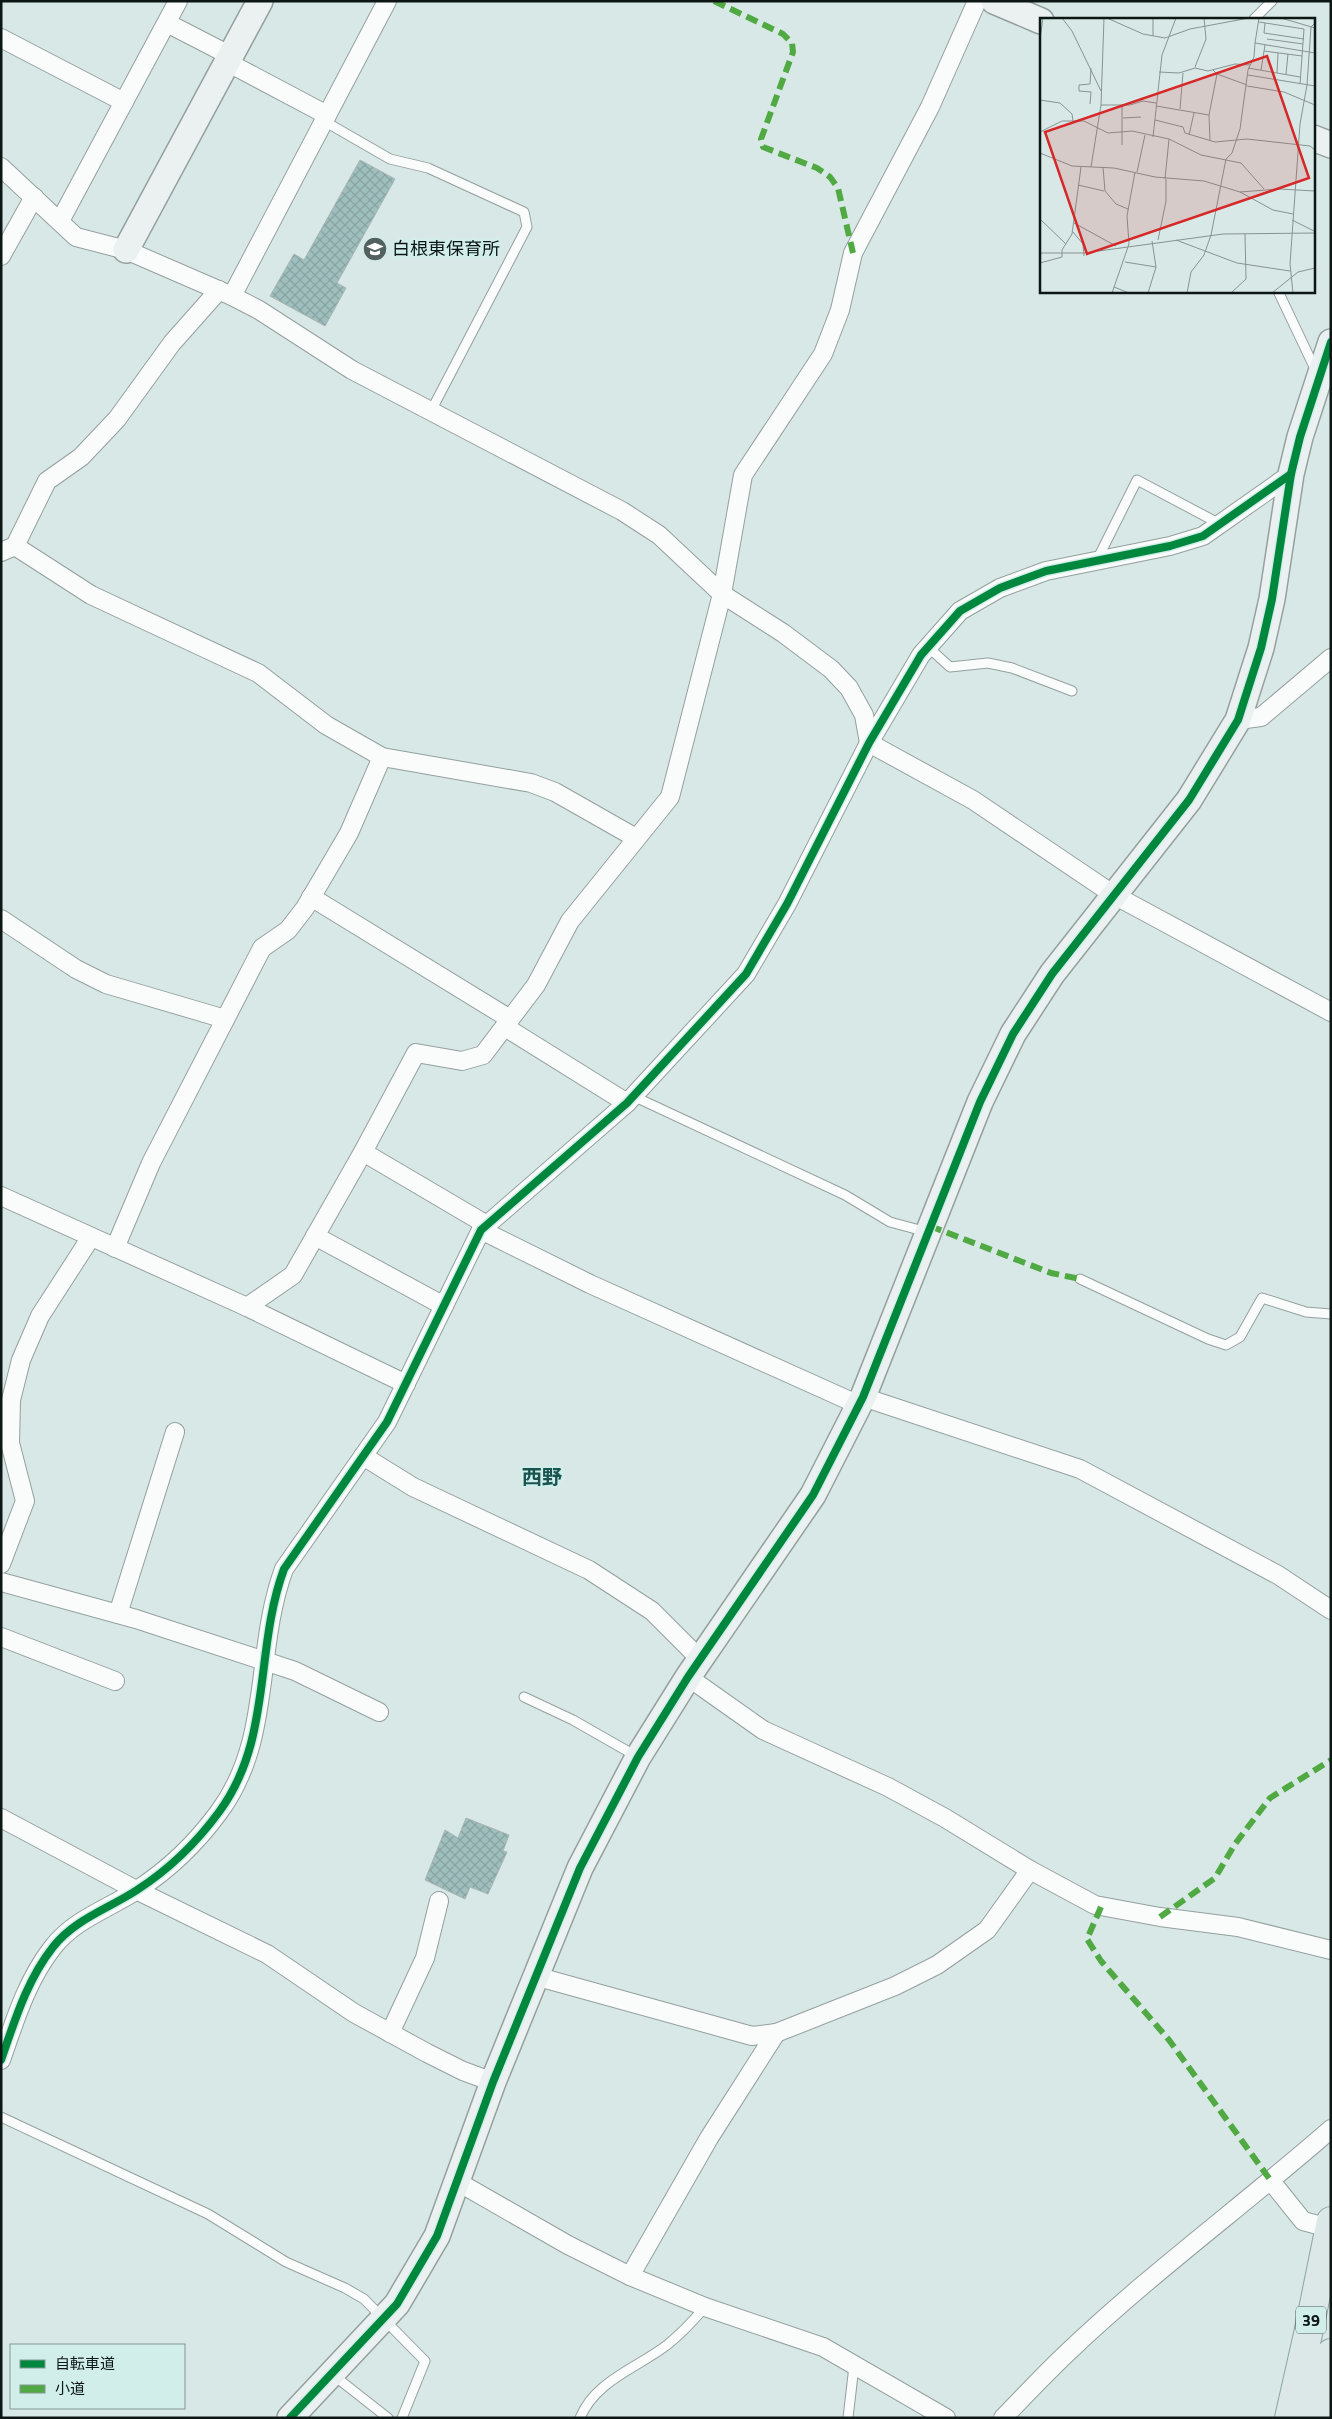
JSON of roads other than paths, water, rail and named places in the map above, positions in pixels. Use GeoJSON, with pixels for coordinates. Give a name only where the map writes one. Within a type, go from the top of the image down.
{"type":"FeatureCollection","features":[{"type":"Feature","properties":{"kind":"main road","name":"39"},"geometry":{"type":"LineString","coordinates":[[1289,2418],[1330,2225]]}},
{"type":"Feature","properties":{"kind":"main road","name":"39"},"geometry":{"type":"LineString","coordinates":[[1316,2418],[1331,2353]]}},
{"type":"Feature","properties":{"kind":"street"},"geometry":{"type":"LineString","coordinates":[[60,221],[178,1]]}},
{"type":"Feature","properties":{"kind":"street"},"geometry":{"type":"LineString","coordinates":[[126,250],[260,1]]}},
{"type":"Feature","properties":{"kind":"street"},"geometry":{"type":"LineString","coordinates":[[387,1],[325,118],[226,293],[172,343],[117,419],[81,457],[47,481],[8,549],[90,595],[258,673],[326,725],[382,757],[530,783],[555,792],[636,838]]}},
{"type":"Feature","properties":{"kind":"street"},"geometry":{"type":"LineString","coordinates":[[247,1307],[293,1275],[364,1152],[416,1053],[462,1061],[483,1055],[536,985],[570,921],[670,797],[722,594],[743,475],[823,354],[840,310],[853,253],[930,107],[977,1]]}},
{"type":"Feature","properties":{"kind":"street"},"geometry":{"type":"LineString","coordinates":[[994,1],[1040,21]]}},
{"type":"Feature","properties":{"kind":"street"},"geometry":{"type":"LineString","coordinates":[[166,23],[325,118]]}},
{"type":"Feature","properties":{"kind":"street"},"geometry":{"type":"LineString","coordinates":[[1,38],[124,102]]}},
{"type":"Feature","properties":{"kind":"street"},"geometry":{"type":"LineString","coordinates":[[1314,138],[1331,145]]}},
{"type":"Feature","properties":{"kind":"street"},"geometry":{"type":"LineString","coordinates":[[1,167],[76,236],[126,250],[226,293],[259,310],[352,370],[622,511],[659,535],[722,594],[783,633],[831,669],[849,688],[864,715],[869,743]]}},
{"type":"Feature","properties":{"kind":"street"},"geometry":{"type":"LineString","coordinates":[[1,256],[34,197]]}},
{"type":"Feature","properties":{"kind":"street"},"geometry":{"type":"LineString","coordinates":[[290,2418],[397,2304],[437,2236],[458,2182],[492,2082],[580,1868],[638,1757],[694,1668],[813,1495],[861,1401],[980,1102],[1013,1034],[1052,974],[1189,800],[1238,720],[1261,648],[1291,474],[1331,342]]}},
{"type":"Feature","properties":{"kind":"street"},"geometry":{"type":"LineString","coordinates":[[1,2060],[20,2004],[35,1974],[53,1946],[76,1924],[136,1890],[169,1867],[219,1812],[247,1762],[260,1711],[274,1597],[284,1569],[388,1422],[484,1228],[630,1099],[746,974],[787,904],[869,743],[928,647],[960,611],[1000,588],[1046,571],[1170,546],[1203,536],[1291,474]]}},
{"type":"Feature","properties":{"kind":"street"},"geometry":{"type":"LineString","coordinates":[[1238,720],[1261,718],[1331,658]]}},
{"type":"Feature","properties":{"kind":"street"},"geometry":{"type":"LineString","coordinates":[[869,743],[973,800],[1114,895],[1331,1012]]}},
{"type":"Feature","properties":{"kind":"street"},"geometry":{"type":"LineString","coordinates":[[115,1248],[151,1163],[262,948],[288,930],[311,897],[349,833],[382,757]]}},
{"type":"Feature","properties":{"kind":"street"},"geometry":{"type":"LineString","coordinates":[[311,897],[507,1023],[630,1099]]}},
{"type":"Feature","properties":{"kind":"street"},"geometry":{"type":"LineString","coordinates":[[1,919],[76,969],[106,984],[225,1019]]}},
{"type":"Feature","properties":{"kind":"street"},"geometry":{"type":"LineString","coordinates":[[364,1152],[484,1228],[590,1284],[861,1401],[1080,1469],[1278,1575],[1331,1610]]}},
{"type":"Feature","properties":{"kind":"street"},"geometry":{"type":"LineString","coordinates":[[1,1196],[247,1307],[406,1384]]}},
{"type":"Feature","properties":{"kind":"street"},"geometry":{"type":"LineString","coordinates":[[315,1236],[444,1306]]}},
{"type":"Feature","properties":{"kind":"street"},"geometry":{"type":"LineString","coordinates":[[1,1564],[25,1501],[7,1452],[10,1443],[11,1400],[21,1360],[40,1316],[91,1237]]}},
{"type":"Feature","properties":{"kind":"street"},"geometry":{"type":"LineString","coordinates":[[118,1614],[175,1432]]}},
{"type":"Feature","properties":{"kind":"street"},"geometry":{"type":"LineString","coordinates":[[363,1456],[413,1487],[589,1570],[652,1611],[694,1668],[763,1730],[888,1787],[945,1818],[1030,1870],[1095,1906],[1238,1927],[1331,1950]]}},
{"type":"Feature","properties":{"kind":"street"},"geometry":{"type":"LineString","coordinates":[[1,1582],[118,1614],[266,1661],[295,1671],[379,1712]]}},
{"type":"Feature","properties":{"kind":"street"},"geometry":{"type":"LineString","coordinates":[[1,1637],[115,1681]]}},
{"type":"Feature","properties":{"kind":"street"},"geometry":{"type":"LineString","coordinates":[[1,1818],[136,1890],[267,1954],[354,2012],[390,2033],[463,2071],[492,2082]]}},
{"type":"Feature","properties":{"kind":"street"},"geometry":{"type":"LineString","coordinates":[[535,1976],[752,2036],[776,2033],[896,1986],[936,1965],[987,1930],[1030,1870]]}},
{"type":"Feature","properties":{"kind":"street"},"geometry":{"type":"LineString","coordinates":[[390,2033],[425,1958],[439,1901]]}},
{"type":"Feature","properties":{"kind":"street"},"geometry":{"type":"LineString","coordinates":[[630,2276],[709,2138],[776,2033]]}},
{"type":"Feature","properties":{"kind":"street"},"geometry":{"type":"LineString","coordinates":[[1003,2418],[1067,2353],[1153,2277],[1271,2181],[1331,2129]]}},
{"type":"Feature","properties":{"kind":"street"},"geometry":{"type":"LineString","coordinates":[[1271,2181],[1304,2220],[1330,2225]]}},
{"type":"Feature","properties":{"kind":"street"},"geometry":{"type":"LineString","coordinates":[[458,2182],[568,2245],[630,2276],[705,2307],[824,2347],[946,2418]]}},
{"type":"Feature","properties":{"kind":"lane"},"geometry":{"type":"LineString","coordinates":[[1255,18],[1272,1]]}},
{"type":"Feature","properties":{"kind":"lane"},"geometry":{"type":"LineString","coordinates":[[325,118],[390,159],[428,168],[524,212],[526,227],[431,411]]}},
{"type":"Feature","properties":{"kind":"lane"},"geometry":{"type":"LineString","coordinates":[[1278,292],[1319,378]]}},
{"type":"Feature","properties":{"kind":"lane"},"geometry":{"type":"LineString","coordinates":[[1097,561],[1137,480],[1220,524]]}},
{"type":"Feature","properties":{"kind":"lane"},"geometry":{"type":"LineString","coordinates":[[928,647],[950,667],[988,663],[1012,668],[1072,691]]}},
{"type":"Feature","properties":{"kind":"lane"},"geometry":{"type":"LineString","coordinates":[[630,1099],[845,1195],[890,1222],[927,1232]]}},
{"type":"Feature","properties":{"kind":"lane"},"geometry":{"type":"LineString","coordinates":[[1080,1279],[1208,1339],[1226,1345],[1240,1337],[1262,1298],[1306,1312],[1331,1314]]}},
{"type":"Feature","properties":{"kind":"lane"},"geometry":{"type":"LineString","coordinates":[[524,1697],[573,1720],[638,1757]]}},
{"type":"Feature","properties":{"kind":"lane"},"geometry":{"type":"LineString","coordinates":[[1,2117],[208,2214],[286,2262],[345,2288],[364,2299],[425,2361],[402,2418]]}},
{"type":"Feature","properties":{"kind":"lane"},"geometry":{"type":"LineString","coordinates":[[580,2418],[586,2405],[600,2389],[666,2345],[684,2330],[705,2307]]}},
{"type":"Feature","properties":{"kind":"lane"},"geometry":{"type":"LineString","coordinates":[[848,2418],[854,2366]]}},
{"type":"Feature","properties":{"kind":"lane"},"geometry":{"type":"LineString","coordinates":[[332,2374],[388,2418]]}},
{"type":"Feature","properties":{"kind":"place","name":"白根東保育所"},"geometry":{"type":"Point","coordinates":[375,249]}},
{"type":"Feature","properties":{"kind":"district","name":"西野"},"geometry":{"type":"Point","coordinates":[542,1477]}}]}
